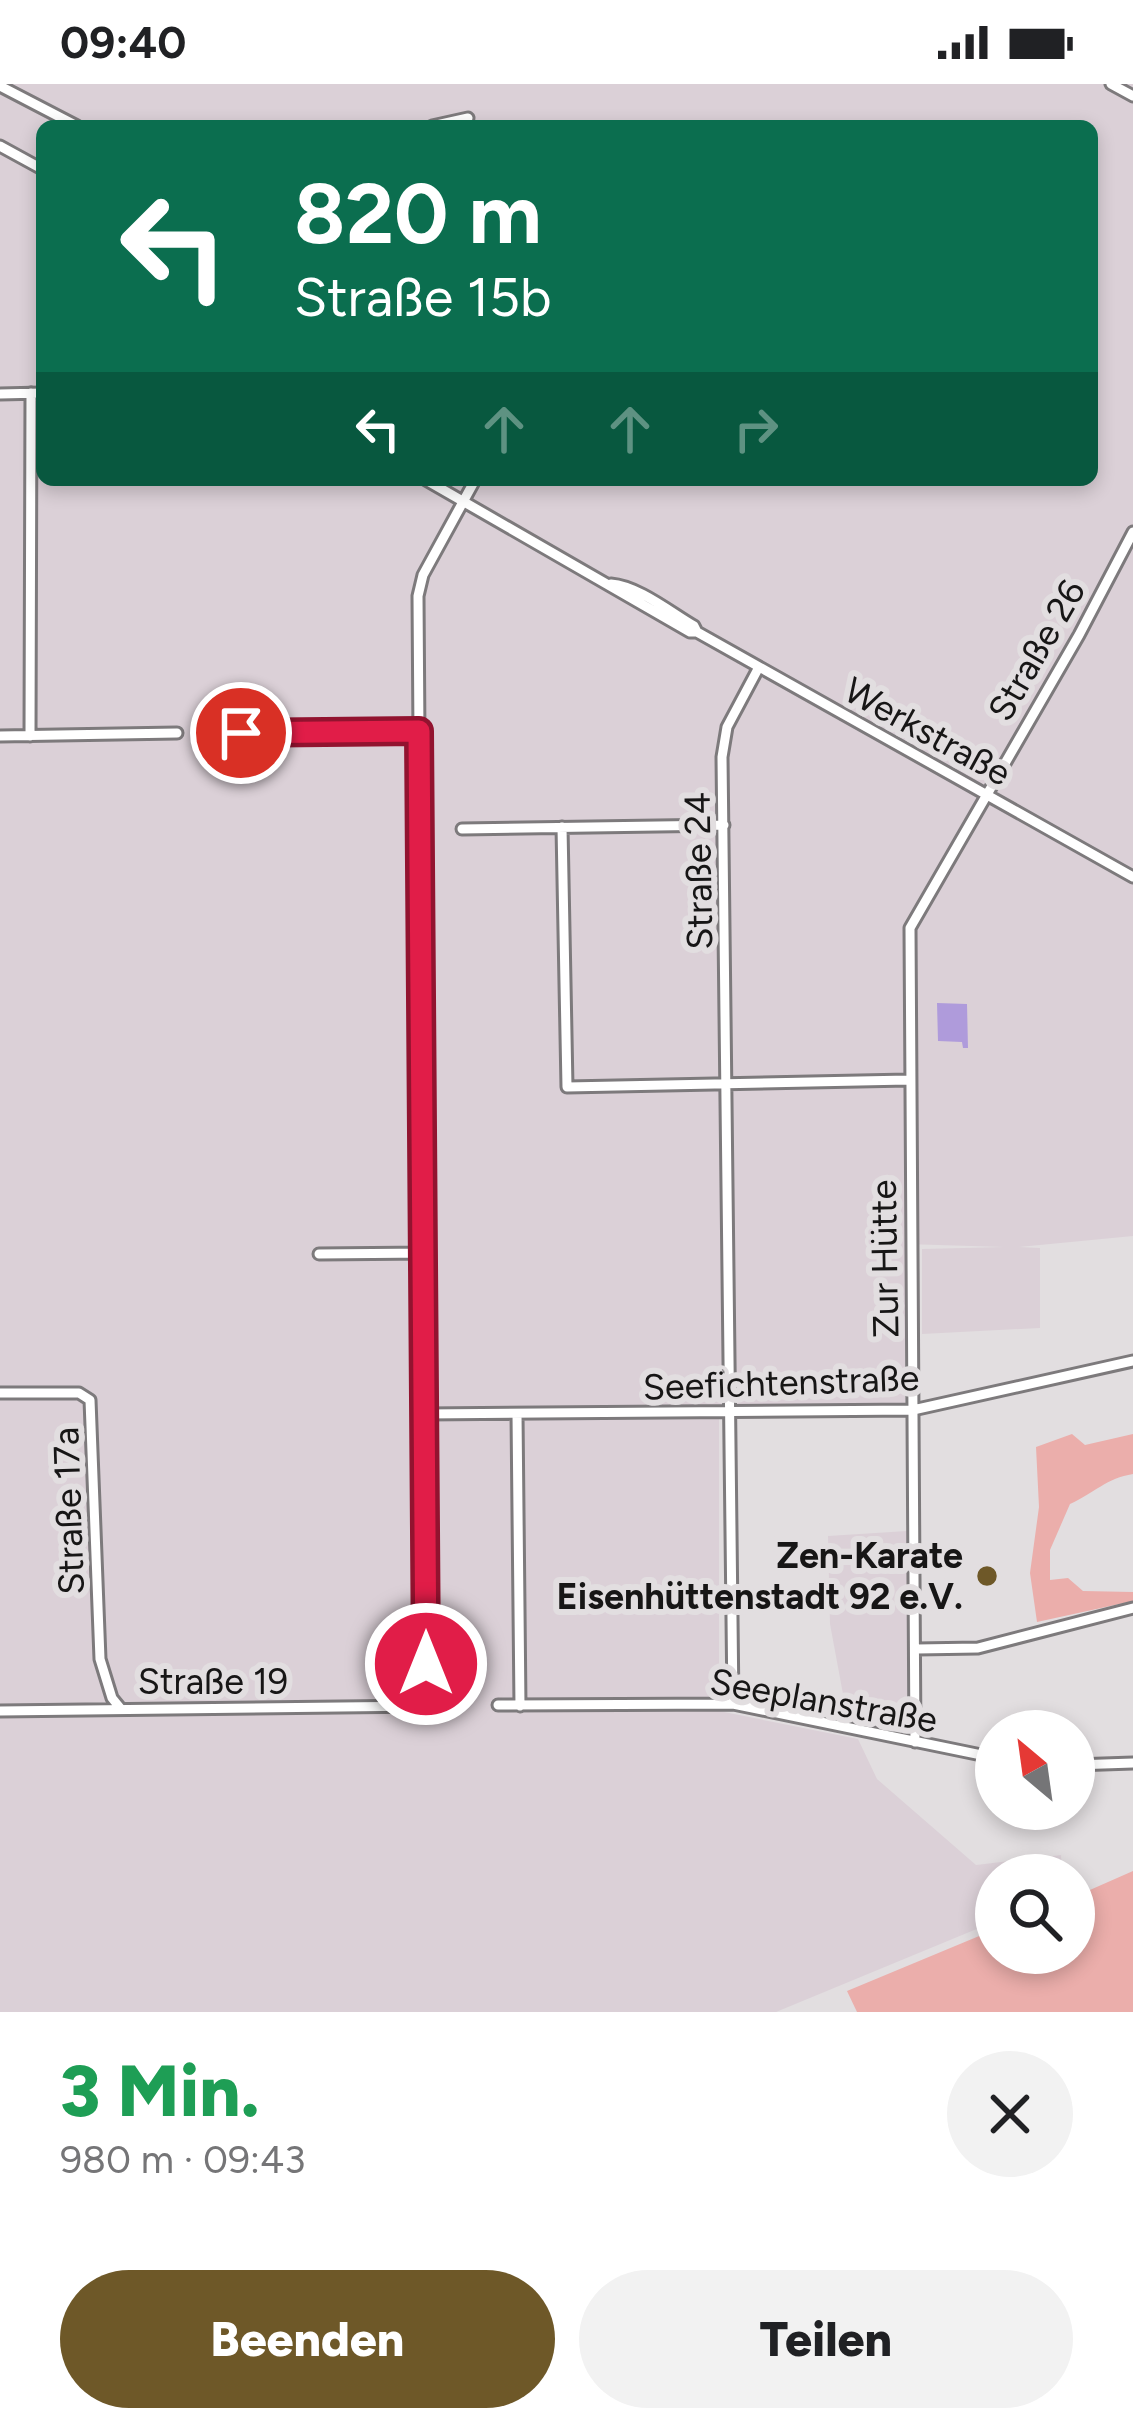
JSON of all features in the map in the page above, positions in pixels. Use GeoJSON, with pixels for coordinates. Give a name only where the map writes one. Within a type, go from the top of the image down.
{"type":"FeatureCollection","features":[{"type":"Feature","properties":{"kind":"street"},"geometry":{"type":"LineString","coordinates":[[1112,84],[1133,96]]}},
{"type":"Feature","properties":{"kind":"street"},"geometry":{"type":"LineString","coordinates":[[0,86],[65,120]]}},
{"type":"Feature","properties":{"kind":"street"},"geometry":{"type":"LineString","coordinates":[[459,120],[468,118]]}},
{"type":"Feature","properties":{"kind":"street"},"geometry":{"type":"LineString","coordinates":[[0,146],[36,166]]}},
{"type":"Feature","properties":{"kind":"street"},"geometry":{"type":"LineString","coordinates":[[0,394],[36,393]]}},
{"type":"Feature","properties":{"kind":"street"},"geometry":{"type":"LineString","coordinates":[[30,736],[36,442]]}},
{"type":"Feature","properties":{"kind":"street","name":"Werkstraße"},"geometry":{"type":"LineString","coordinates":[[436,486],[611,584],[641,606],[697,632],[1133,877]]}},
{"type":"Feature","properties":{"kind":"street"},"geometry":{"type":"LineString","coordinates":[[426,1414],[418,596],[423,575],[472,486]]}},
{"type":"Feature","properties":{"kind":"street","name":"Straße 26"},"geometry":{"type":"LineString","coordinates":[[984,794],[1079,635],[1133,532]]}},
{"type":"Feature","properties":{"kind":"street","name":"Straße 24"},"geometry":{"type":"LineString","coordinates":[[733,1704],[724,742],[727,727],[759,667]]}},
{"type":"Feature","properties":{"kind":"street"},"geometry":{"type":"LineString","coordinates":[[224,733],[419,731]]}},
{"type":"Feature","properties":{"kind":"street"},"geometry":{"type":"LineString","coordinates":[[0,736],[177,733]]}},
{"type":"Feature","properties":{"kind":"street","name":"Zur Hütte"},"geometry":{"type":"LineString","coordinates":[[915,1742],[910,928],[984,794]]}},
{"type":"Feature","properties":{"kind":"street"},"geometry":{"type":"LineString","coordinates":[[462,829],[724,825]]}},
{"type":"Feature","properties":{"kind":"street"},"geometry":{"type":"LineString","coordinates":[[562,827],[567,1087],[908,1080]]}},
{"type":"Feature","properties":{"kind":"street"},"geometry":{"type":"LineString","coordinates":[[319,1254],[426,1253]]}},
{"type":"Feature","properties":{"kind":"street","name":"Seefichtenstraße"},"geometry":{"type":"LineString","coordinates":[[426,1414],[913,1410],[1133,1361]]}},
{"type":"Feature","properties":{"kind":"street","name":"Straße 17a"},"geometry":{"type":"LineString","coordinates":[[0,1394],[80,1393],[90,1400],[100,1659],[112,1698],[121,1709]]}},
{"type":"Feature","properties":{"kind":"street","name":"Straße 19"},"geometry":{"type":"LineString","coordinates":[[0,1711],[426,1706],[426,1414]]}},
{"type":"Feature","properties":{"kind":"street"},"geometry":{"type":"LineString","coordinates":[[517,1414],[520,1706]]}},
{"type":"Feature","properties":{"kind":"street"},"geometry":{"type":"LineString","coordinates":[[917,1649],[978,1648],[1133,1609]]}},
{"type":"Feature","properties":{"kind":"street","name":"Seeplanstraße"},"geometry":{"type":"LineString","coordinates":[[498,1706],[733,1704],[975,1754]]}},
{"type":"Feature","properties":{"kind":"street"},"geometry":{"type":"LineString","coordinates":[[1095,1764],[1133,1762]]}},
{"type":"Feature","properties":{"kind":"shaded area"},"geometry":{"type":"Polygon","coordinates":[[[0,84],[1133,84],[1133,1236],[1019,1247],[1040,1248],[1040,1328],[922,1334],[922,1249],[1004,1247],[905,1244],[905,1415],[719,1415],[719,1711],[858,1739],[877,1779],[975,1864],[975,1930],[776,2012],[0,2012],[0,84]]]}},
{"type":"Feature","properties":{"kind":"shaded area"},"geometry":{"type":"Polygon","coordinates":[[[937,1003],[967,1004],[968,1048],[962,1042],[938,1041],[937,1003]]]}},
{"type":"Feature","properties":{"kind":"shaded area"},"geometry":{"type":"Polygon","coordinates":[[[1072,1434],[1085,1445],[1133,1434],[1133,1474],[1070,1504],[1050,1550],[1050,1580],[1068,1578],[1083,1591],[1133,1592],[1133,1601],[1037,1622],[1030,1573],[1039,1507],[1036,1447],[1072,1434]]]}},
{"type":"Feature","properties":{"kind":"shaded area"},"geometry":{"type":"Polygon","coordinates":[[[907,1531],[912,1715],[900,1731],[848,1721],[830,1624],[828,1536],[907,1531]]]}},
{"type":"Feature","properties":{"kind":"shaded area"},"geometry":{"type":"Polygon","coordinates":[[[1133,1871],[1133,2012],[857,2012],[847,1991],[975,1938],[975,1974],[1095,1974],[1095,1888],[1133,1871]]]}},
{"type":"Feature","properties":{"kind":"place","name":"Zen-Karate Eisenhüttenstadt 92 e.V."},"geometry":{"type":"Point","coordinates":[987,1576]}},
{"type":"Feature","properties":{"kind":"route"},"geometry":{"type":"LineString","coordinates":[[241,733],[419,731],[426,1664]]}}]}
